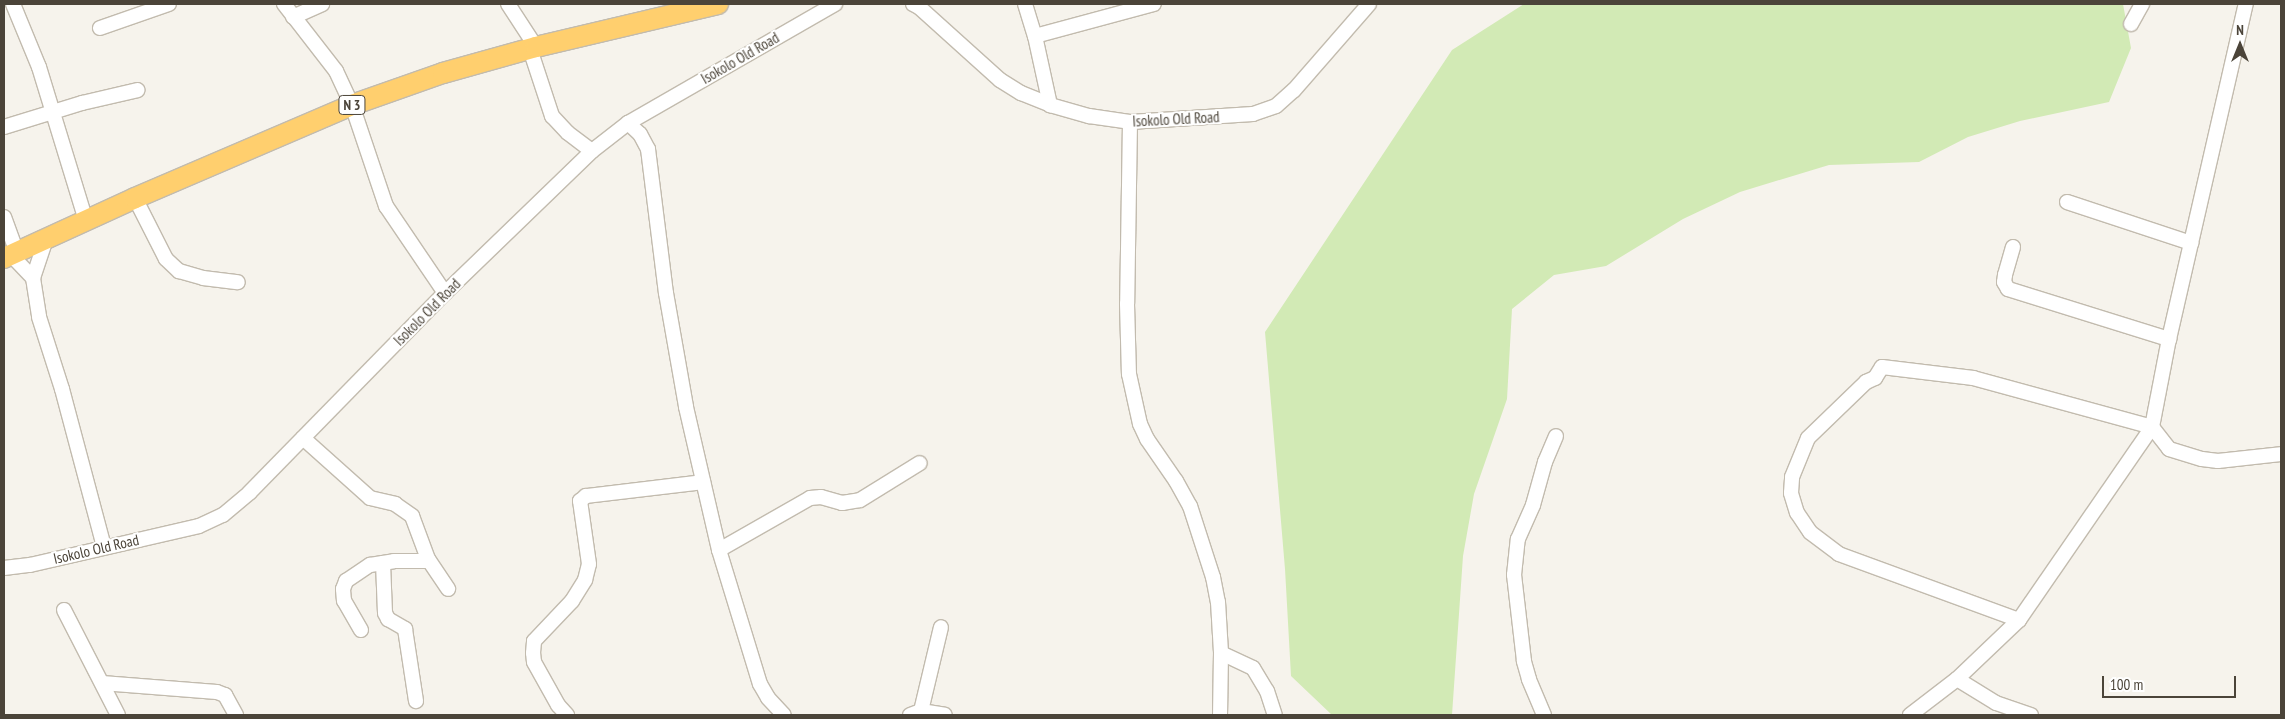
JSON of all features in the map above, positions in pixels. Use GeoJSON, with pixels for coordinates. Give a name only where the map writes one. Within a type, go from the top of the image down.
{"type":"FeatureCollection","features":[{"type":"Feature","properties":{"kind":"highway","name":"N 3"},"geometry":{"type":"LineString","coordinates":[[11,255],[135,198],[352,105],[443,73],[533,48],[718,4]]}},
{"type":"Feature","properties":{"kind":"street"},"geometry":{"type":"LineString","coordinates":[[4,6],[8,4]]}},
{"type":"Feature","properties":{"kind":"street"},"geometry":{"type":"LineString","coordinates":[[13,4],[39,67],[51,112],[86,221]]}},
{"type":"Feature","properties":{"kind":"street"},"geometry":{"type":"LineString","coordinates":[[100,28],[170,4]]}},
{"type":"Feature","properties":{"kind":"street"},"geometry":{"type":"LineString","coordinates":[[284,4],[336,71],[352,105],[386,206],[444,294]]}},
{"type":"Feature","properties":{"kind":"street"},"geometry":{"type":"LineString","coordinates":[[293,17],[322,4]]}},
{"type":"Feature","properties":{"kind":"street"},"geometry":{"type":"LineString","coordinates":[[508,4],[533,48],[552,116],[568,133],[592,151]]}},
{"type":"Feature","properties":{"kind":"street","name":"Isokolo Old Road"},"geometry":{"type":"LineString","coordinates":[[4,568],[30,565],[199,526],[223,515],[237,505],[444,294],[592,151],[628,123],[835,4]]}},
{"type":"Feature","properties":{"kind":"street","name":"Isokolo Old Road"},"geometry":{"type":"LineString","coordinates":[[913,4],[919,7],[1000,80],[1021,93],[1050,105],[1089,116],[1130,122],[1253,114],[1276,106],[1294,90],[1369,4]]}},
{"type":"Feature","properties":{"kind":"street"},"geometry":{"type":"LineString","coordinates":[[1026,4],[1050,105]]}},
{"type":"Feature","properties":{"kind":"street"},"geometry":{"type":"LineString","coordinates":[[1035,36],[1154,4]]}},
{"type":"Feature","properties":{"kind":"street"},"geometry":{"type":"LineString","coordinates":[[2131,24],[2142,4]]}},
{"type":"Feature","properties":{"kind":"street"},"geometry":{"type":"LineString","coordinates":[[1910,715],[1957,679],[2019,620],[2152,427],[2169,340],[2246,4]]}},
{"type":"Feature","properties":{"kind":"street"},"geometry":{"type":"LineString","coordinates":[[4,127],[51,112],[138,90]]}},
{"type":"Feature","properties":{"kind":"street"},"geometry":{"type":"LineString","coordinates":[[1130,122],[1127,304],[1129,374],[1140,424],[1147,438],[1184,494],[1199,530],[1218,602],[1221,652],[1220,715]]}},
{"type":"Feature","properties":{"kind":"street"},"geometry":{"type":"LineString","coordinates":[[628,123],[640,134],[648,149],[666,293],[703,482],[719,550],[760,684],[768,698],[784,715]]}},
{"type":"Feature","properties":{"kind":"street"},"geometry":{"type":"LineString","coordinates":[[135,198],[166,259],[179,271],[203,278],[238,282]]}},
{"type":"Feature","properties":{"kind":"street"},"geometry":{"type":"LineString","coordinates":[[2067,202],[2191,243]]}},
{"type":"Feature","properties":{"kind":"street"},"geometry":{"type":"LineString","coordinates":[[4,218],[11,255],[33,278]]}},
{"type":"Feature","properties":{"kind":"street"},"geometry":{"type":"LineString","coordinates":[[46,239],[33,278],[39,318],[62,389],[104,547]]}},
{"type":"Feature","properties":{"kind":"street"},"geometry":{"type":"LineString","coordinates":[[2013,247],[2004,282],[2008,289],[2169,340]]}},
{"type":"Feature","properties":{"kind":"street"},"geometry":{"type":"LineString","coordinates":[[2019,620],[1839,554],[1810,532],[1797,513],[1791,493],[1792,476],[1808,438],[1866,382],[1875,378],[1882,367],[1973,378],[2152,427],[2169,449],[2202,460],[2218,461],[2281,454]]}},
{"type":"Feature","properties":{"kind":"street"},"geometry":{"type":"LineString","coordinates":[[1544,715],[1529,679],[1524,661],[1514,575],[1518,540],[1533,505],[1545,462],[1556,436]]}},
{"type":"Feature","properties":{"kind":"street"},"geometry":{"type":"LineString","coordinates":[[303,438],[370,498],[396,504],[412,516],[430,561],[448,589]]}},
{"type":"Feature","properties":{"kind":"street"},"geometry":{"type":"LineString","coordinates":[[719,550],[810,498],[822,497],[842,503],[860,500],[920,463]]}},
{"type":"Feature","properties":{"kind":"street"},"geometry":{"type":"LineString","coordinates":[[567,715],[558,705],[534,662],[534,641],[572,602],[585,580],[589,564],[580,501],[586,496],[644,491],[703,482]]}},
{"type":"Feature","properties":{"kind":"street"},"geometry":{"type":"LineString","coordinates":[[361,630],[344,601],[343,589],[346,580],[370,565],[430,561]]}},
{"type":"Feature","properties":{"kind":"street"},"geometry":{"type":"LineString","coordinates":[[383,563],[385,613],[388,619],[405,629],[416,701]]}},
{"type":"Feature","properties":{"kind":"street"},"geometry":{"type":"LineString","coordinates":[[64,610],[118,715]]}},
{"type":"Feature","properties":{"kind":"street"},"geometry":{"type":"LineString","coordinates":[[941,626],[916,713],[945,715]]}},
{"type":"Feature","properties":{"kind":"street"},"geometry":{"type":"LineString","coordinates":[[1221,652],[1253,668],[1267,691],[1275,715]]}},
{"type":"Feature","properties":{"kind":"street"},"geometry":{"type":"LineString","coordinates":[[1957,679],[1996,703],[2031,715]]}},
{"type":"Feature","properties":{"kind":"street"},"geometry":{"type":"LineString","coordinates":[[102,683],[217,692],[225,694],[236,715]]}},
{"type":"Feature","properties":{"kind":"green space"},"geometry":{"type":"Polygon","coordinates":[[[1524,4],[2123,4],[2131,48],[2109,102],[2020,121],[1968,137],[1919,162],[1829,165],[1740,192],[1683,219],[1606,266],[1554,275],[1512,309],[1507,399],[1474,494],[1463,556],[1452,715],[1332,715],[1291,676],[1285,569],[1265,332],[1452,50],[1524,4]]]}}]}
